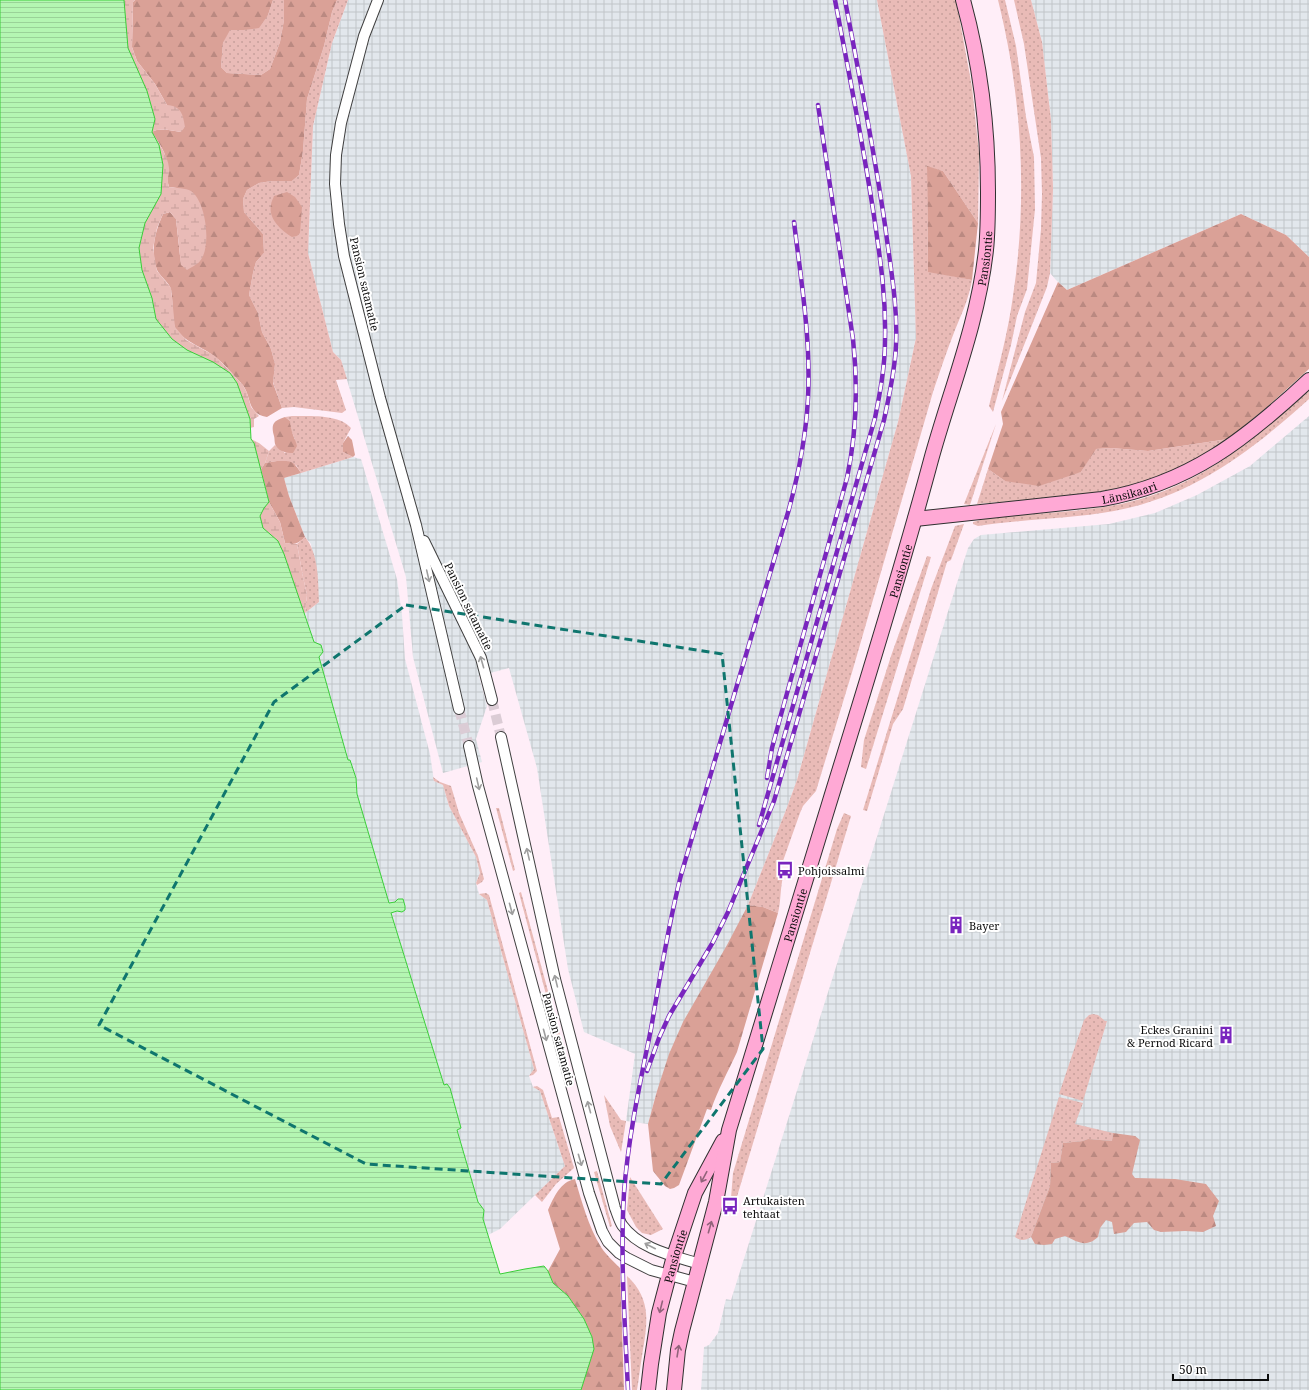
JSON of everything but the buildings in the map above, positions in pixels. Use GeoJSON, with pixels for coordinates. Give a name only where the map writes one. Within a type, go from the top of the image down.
{"type":"FeatureCollection","features":[{"type":"Feature","properties":{"kind":"street","name":"Pansion satamatie"},"geometry":{"type":"LineString","coordinates":[[378,0],[364,36],[341,123],[336,155],[335,184],[344,256],[380,398],[416,525],[459,709]]}},
{"type":"Feature","properties":{"kind":"street","name":"Pansiontie"},"geometry":{"type":"LineString","coordinates":[[674,1390],[678,1350],[716,1202],[729,1130],[879,644],[976,308],[982,281],[986,248],[988,170],[981,86],[963,0]]}},
{"type":"Feature","properties":{"kind":"street","name":"Länsikaari"},"geometry":{"type":"LineString","coordinates":[[915,519],[1102,499],[1128,494],[1164,482],[1203,464],[1230,447],[1275,411],[1309,380]]}},
{"type":"Feature","properties":{"kind":"street","name":"Pansion satamatie"},"geometry":{"type":"LineString","coordinates":[[416,525],[481,658],[492,700]]}},
{"type":"Feature","properties":{"kind":"street","name":"Pansion satamatie"},"geometry":{"type":"LineString","coordinates":[[501,737],[555,978],[615,1208],[620,1220],[629,1234],[645,1244],[674,1256],[700,1264]]}},
{"type":"Feature","properties":{"kind":"street","name":"Pansion satamatie"},"geometry":{"type":"LineString","coordinates":[[469,746],[478,786],[558,1083],[602,1230],[608,1242],[619,1253],[651,1270],[695,1282]]}},
{"type":"Feature","properties":{"kind":"street","name":"Pansiontie"},"geometry":{"type":"LineString","coordinates":[[648,1390],[659,1313],[674,1256],[695,1193],[729,1130]]}},
{"type":"Feature","properties":{"kind":"highlighted area"},"geometry":{"type":"Polygon","coordinates":[[[406,605],[722,654],[763,1049],[661,1184],[366,1164],[99,1025],[274,702],[406,605]]]}},
{"type":"Feature","properties":{"kind":"shaded area"},"geometry":{"type":"Polygon","coordinates":[[[0,0],[124,0],[128,48],[147,91],[155,119],[152,132],[159,145],[163,165],[161,194],[145,223],[139,248],[142,270],[152,298],[156,319],[172,339],[187,350],[213,362],[230,373],[237,383],[250,419],[251,439],[254,443],[269,502],[260,516],[263,528],[278,541],[284,554],[314,642],[321,645],[323,652],[319,657],[348,760],[350,760],[356,778],[357,794],[389,903],[395,902],[398,899],[403,899],[405,910],[402,912],[397,911],[391,913],[444,1085],[447,1084],[450,1088],[461,1128],[457,1130],[478,1202],[484,1210],[483,1219],[500,1274],[544,1266],[553,1283],[568,1296],[584,1319],[592,1337],[594,1349],[581,1390],[0,1390],[0,0]]]}},
{"type":"Feature","properties":{"kind":"shaded area"},"geometry":{"type":"Polygon","coordinates":[[[348,0],[877,0],[911,176],[916,338],[898,422],[797,780],[748,905],[657,1091],[648,1124],[626,1121],[635,1054],[584,1032],[568,969],[537,768],[509,668],[479,676],[487,706],[476,739],[482,762],[443,773],[413,657],[406,577],[341,360],[333,352],[308,253],[313,126],[332,43],[348,0]]]}},
{"type":"Feature","properties":{"kind":"shaded area"},"geometry":{"type":"Polygon","coordinates":[[[1031,0],[1309,0],[1309,257],[1286,235],[1241,214],[1067,290],[1056,280],[1050,273],[1053,189],[1051,120],[1042,42],[1031,0]]]}},
{"type":"Feature","properties":{"kind":"shaded area"},"geometry":{"type":"Polygon","coordinates":[[[1309,416],[1309,1390],[701,1390],[704,1347],[709,1345],[718,1333],[726,1299],[731,1300],[968,548],[974,539],[981,535],[1109,524],[1155,513],[1197,495],[1250,466],[1309,416]]]}},
{"type":"Feature","properties":{"kind":"shaded area"},"geometry":{"type":"Polygon","coordinates":[[[353,457],[361,459],[397,579],[402,615],[405,659],[430,754],[434,781],[443,785],[449,806],[476,857],[480,873],[476,883],[479,894],[487,900],[534,1069],[529,1076],[533,1087],[540,1091],[565,1166],[500,1229],[488,1235],[483,1219],[484,1210],[478,1202],[457,1130],[447,1084],[444,1085],[391,912],[398,911],[395,902],[389,904],[357,794],[356,778],[350,760],[348,761],[319,657],[323,652],[314,642],[305,613],[319,602],[311,544],[305,537],[289,496],[284,478],[353,457]]]}},
{"type":"Feature","properties":{"kind":"green space"},"geometry":{"type":"Polygon","coordinates":[[[90,0],[135,0],[133,2],[132,47],[137,61],[155,84],[167,105],[178,109],[182,115],[185,127],[181,132],[162,130],[152,132],[167,158],[169,168],[169,187],[191,191],[196,196],[200,204],[206,224],[206,246],[200,261],[187,270],[181,265],[176,219],[170,212],[163,214],[157,228],[153,248],[157,271],[171,288],[175,327],[186,340],[215,356],[243,385],[251,407],[259,416],[254,419],[254,427],[250,428],[124,312],[90,0]]]}},
{"type":"Feature","properties":{"kind":"green space"},"geometry":{"type":"Polygon","coordinates":[[[135,0],[273,0],[268,15],[259,28],[230,30],[223,43],[221,67],[227,73],[261,75],[270,69],[280,42],[284,20],[284,0],[337,0],[332,12],[324,46],[307,99],[303,151],[299,175],[292,181],[272,181],[259,183],[247,190],[243,199],[244,212],[263,234],[264,253],[256,262],[249,295],[258,313],[262,332],[271,349],[275,364],[273,383],[282,408],[267,417],[255,412],[252,408],[245,388],[226,366],[210,353],[190,342],[180,334],[174,325],[171,291],[169,285],[157,270],[154,255],[154,241],[163,214],[170,212],[176,219],[181,265],[177,188],[169,187],[165,155],[152,132],[170,130],[181,132],[155,84],[137,61],[132,47],[133,2],[135,0]]]}},
{"type":"Feature","properties":{"kind":"green space"},"geometry":{"type":"Polygon","coordinates":[[[273,0],[284,0],[284,20],[280,42],[270,69],[261,75],[227,73],[221,67],[223,43],[229,30],[244,30],[268,15],[273,0]]]}},
{"type":"Feature","properties":{"kind":"green space"},"geometry":{"type":"Polygon","coordinates":[[[337,0],[348,0],[332,43],[313,126],[308,253],[333,352],[341,360],[347,379],[336,380],[346,410],[342,413],[294,407],[282,408],[273,382],[275,364],[271,349],[262,332],[258,313],[249,295],[256,262],[264,253],[263,234],[244,212],[243,199],[247,190],[259,183],[272,181],[292,181],[299,175],[303,151],[307,99],[324,46],[332,12],[337,0]]]}},
{"type":"Feature","properties":{"kind":"green space"},"geometry":{"type":"Polygon","coordinates":[[[877,0],[956,0],[972,87],[979,153],[978,223],[943,171],[927,167],[928,271],[972,280],[967,299],[933,392],[816,791],[803,806],[778,875],[783,877],[778,913],[763,907],[748,905],[797,780],[898,422],[916,338],[911,176],[877,0]]]}},
{"type":"Feature","properties":{"kind":"green space"},"geometry":{"type":"Polygon","coordinates":[[[998,0],[1005,0],[1016,46],[1026,117],[1034,157],[1035,209],[1027,289],[1017,316],[1011,345],[993,412],[989,406],[1008,324],[1018,259],[1021,184],[1020,147],[1013,73],[998,0]]]}},
{"type":"Feature","properties":{"kind":"green space"},"geometry":{"type":"Polygon","coordinates":[[[1014,0],[1031,0],[1042,42],[1051,120],[1053,189],[1050,273],[1047,287],[1002,401],[1025,312],[1036,283],[1041,229],[1041,158],[1024,44],[1014,0]]]}},
{"type":"Feature","properties":{"kind":"green space"},"geometry":{"type":"Polygon","coordinates":[[[927,166],[943,171],[978,223],[972,280],[928,272],[927,166]]]}},
{"type":"Feature","properties":{"kind":"green space"},"geometry":{"type":"Polygon","coordinates":[[[287,192],[295,197],[302,207],[300,233],[297,236],[292,237],[277,224],[271,210],[271,203],[274,196],[287,192]]]}},
{"type":"Feature","properties":{"kind":"green space"},"geometry":{"type":"Polygon","coordinates":[[[1241,214],[1286,235],[1309,257],[1309,369],[1266,408],[1228,439],[1148,451],[1111,448],[1096,449],[1081,472],[1039,486],[1005,481],[988,469],[1003,424],[1001,412],[1058,282],[1067,290],[1241,214]]]}},
{"type":"Feature","properties":{"kind":"green space"},"geometry":{"type":"Polygon","coordinates":[[[1309,391],[1309,399],[1265,437],[1219,469],[1170,495],[1143,504],[1097,514],[978,526],[973,524],[973,522],[984,519],[1087,509],[1121,504],[1149,496],[1175,486],[1199,474],[1245,445],[1309,391]]]}},
{"type":"Feature","properties":{"kind":"green space"},"geometry":{"type":"Polygon","coordinates":[[[285,417],[332,418],[346,423],[351,428],[343,443],[343,452],[353,457],[301,473],[296,465],[277,461],[265,463],[269,451],[275,445],[285,453],[295,439],[290,428],[290,421],[285,417]]]}},
{"type":"Feature","properties":{"kind":"green space"},"geometry":{"type":"Polygon","coordinates":[[[285,417],[290,421],[297,446],[293,453],[282,451],[275,444],[273,426],[275,422],[285,417]]]}},
{"type":"Feature","properties":{"kind":"green space"},"geometry":{"type":"Polygon","coordinates":[[[996,424],[970,505],[964,504],[996,424]]]}},
{"type":"Feature","properties":{"kind":"green space"},"geometry":{"type":"Polygon","coordinates":[[[348,436],[352,440],[355,455],[353,457],[343,452],[343,443],[348,436]]]}},
{"type":"Feature","properties":{"kind":"green space"},"geometry":{"type":"Polygon","coordinates":[[[251,439],[269,451],[265,463],[261,469],[269,502],[280,522],[285,543],[297,544],[307,595],[305,613],[286,608],[242,468],[251,439]]]}},
{"type":"Feature","properties":{"kind":"green space"},"geometry":{"type":"Polygon","coordinates":[[[1228,439],[1182,467],[1152,479],[1128,486],[1078,495],[977,504],[988,469],[1005,481],[1081,472],[1095,449],[1111,448],[1148,451],[1228,439]]]}},
{"type":"Feature","properties":{"kind":"green space"},"geometry":{"type":"Polygon","coordinates":[[[277,461],[294,463],[301,473],[284,478],[289,496],[305,537],[292,544],[285,543],[280,522],[269,502],[261,469],[265,463],[277,461]]]}},
{"type":"Feature","properties":{"kind":"green space"},"geometry":{"type":"Polygon","coordinates":[[[964,524],[951,560],[947,562],[903,709],[893,724],[867,811],[863,810],[931,589],[955,526],[964,524]]]}},
{"type":"Feature","properties":{"kind":"green space"},"geometry":{"type":"Polygon","coordinates":[[[305,537],[313,551],[317,568],[319,602],[305,613],[307,595],[297,544],[305,537]]]}},
{"type":"Feature","properties":{"kind":"green space"},"geometry":{"type":"Polygon","coordinates":[[[927,556],[931,557],[866,769],[861,767],[864,740],[892,653],[927,556]]]}},
{"type":"Feature","properties":{"kind":"green space"},"geometry":{"type":"Polygon","coordinates":[[[433,777],[440,782],[451,786],[459,813],[478,856],[484,879],[477,885],[476,883],[480,873],[476,857],[449,806],[443,785],[434,781],[433,777]]]}},
{"type":"Feature","properties":{"kind":"green space"},"geometry":{"type":"Polygon","coordinates":[[[496,808],[499,808],[515,870],[513,871],[496,808]]]}},
{"type":"Feature","properties":{"kind":"green space"},"geometry":{"type":"Polygon","coordinates":[[[844,813],[851,816],[736,1200],[731,1198],[733,1173],[837,829],[844,813]]]}},
{"type":"Feature","properties":{"kind":"green space"},"geometry":{"type":"Polygon","coordinates":[[[521,892],[563,1046],[560,1047],[519,893],[521,892]]]}},
{"type":"Feature","properties":{"kind":"green space"},"geometry":{"type":"Polygon","coordinates":[[[486,893],[489,895],[537,1071],[533,1075],[529,1076],[534,1069],[487,900],[479,894],[486,893]]]}},
{"type":"Feature","properties":{"kind":"green space"},"geometry":{"type":"Polygon","coordinates":[[[748,905],[763,907],[778,913],[737,1052],[711,1110],[707,1109],[679,1185],[670,1189],[665,1186],[653,1171],[648,1124],[657,1091],[669,1054],[683,1022],[748,905]]]}},
{"type":"Feature","properties":{"kind":"green space"},"geometry":{"type":"Polygon","coordinates":[[[1089,1015],[1098,1015],[1107,1021],[1083,1101],[1059,1094],[1084,1020],[1089,1015]]]}},
{"type":"Feature","properties":{"kind":"green space"},"geometry":{"type":"Polygon","coordinates":[[[537,1086],[543,1090],[552,1118],[559,1117],[574,1168],[556,1184],[542,1202],[535,1195],[565,1166],[540,1091],[533,1087],[537,1086]]]}},
{"type":"Feature","properties":{"kind":"green space"},"geometry":{"type":"Polygon","coordinates":[[[604,1095],[621,1120],[626,1121],[621,1152],[610,1126],[604,1095]]]}},
{"type":"Feature","properties":{"kind":"green space"},"geometry":{"type":"Polygon","coordinates":[[[1059,1097],[1083,1103],[1075,1124],[1113,1133],[1112,1141],[1088,1139],[1063,1143],[1060,1162],[1051,1163],[1050,1186],[1031,1237],[1021,1240],[1015,1237],[1059,1097]]]}},
{"type":"Feature","properties":{"kind":"green space"},"geometry":{"type":"Polygon","coordinates":[[[1113,1133],[1135,1136],[1140,1140],[1132,1174],[1135,1178],[1175,1179],[1206,1184],[1219,1201],[1213,1216],[1216,1226],[1203,1232],[1161,1232],[1154,1230],[1147,1222],[1134,1223],[1126,1232],[1114,1234],[1112,1222],[1106,1220],[1100,1228],[1098,1237],[1090,1242],[1082,1243],[1065,1236],[1055,1239],[1052,1244],[1035,1244],[1031,1237],[1050,1186],[1051,1163],[1060,1162],[1063,1143],[1088,1139],[1112,1141],[1113,1133]]]}},
{"type":"Feature","properties":{"kind":"green space"},"geometry":{"type":"Polygon","coordinates":[[[597,1171],[612,1226],[610,1227],[594,1172],[597,1171]]]}},
{"type":"Feature","properties":{"kind":"green space"},"geometry":{"type":"Polygon","coordinates":[[[630,1177],[663,1229],[651,1235],[642,1233],[636,1227],[627,1210],[630,1177]]]}},
{"type":"Feature","properties":{"kind":"green space"},"geometry":{"type":"Polygon","coordinates":[[[575,1179],[596,1239],[605,1253],[620,1268],[624,1390],[581,1390],[592,1337],[584,1319],[568,1296],[553,1283],[548,1271],[560,1249],[548,1210],[555,1195],[561,1187],[565,1183],[575,1179]]]}},
{"type":"Feature","properties":{"kind":"green space"},"geometry":{"type":"Polygon","coordinates":[[[627,1276],[641,1294],[646,1314],[645,1334],[637,1390],[632,1390],[627,1276]]]}},
{"type":"Feature","properties":{"kind":"tunnel"},"geometry":{"type":"LineString","coordinates":[[492,700],[501,737]]}},
{"type":"Feature","properties":{"kind":"tunnel"},"geometry":{"type":"LineString","coordinates":[[459,709],[469,746]]}},
{"type":"Feature","properties":{"kind":"railway"},"geometry":{"type":"LineString","coordinates":[[759,825],[875,418],[884,360],[885,310],[883,282],[871,195],[835,0]]}},
{"type":"Feature","properties":{"kind":"railway"},"geometry":{"type":"LineString","coordinates":[[647,1071],[669,1016],[713,942],[728,912],[774,801],[884,420],[892,383],[896,330],[893,285],[876,168],[845,0]]}},
{"type":"Feature","properties":{"kind":"railway"},"geometry":{"type":"LineString","coordinates":[[767,778],[772,748],[847,478],[855,426],[856,374],[853,339],[818,105]]}},
{"type":"Feature","properties":{"kind":"railway"},"geometry":{"type":"LineString","coordinates":[[628,1390],[623,1292],[624,1193],[628,1152],[668,932],[681,875],[789,509],[804,440],[809,376],[807,332],[794,222]]}},
{"type":"Feature","properties":{"kind":"place","name":"Pohjoissalmi"},"geometry":{"type":"Point","coordinates":[785,870]}},
{"type":"Feature","properties":{"kind":"place","name":"Bayer"},"geometry":{"type":"Point","coordinates":[956,925]}},
{"type":"Feature","properties":{"kind":"place","name":"Eckes Granini & Pernod Ricard"},"geometry":{"type":"Point","coordinates":[1226,1035]}},
{"type":"Feature","properties":{"kind":"place","name":"Artukaisten tehtaat"},"geometry":{"type":"Point","coordinates":[730,1206]}}]}
